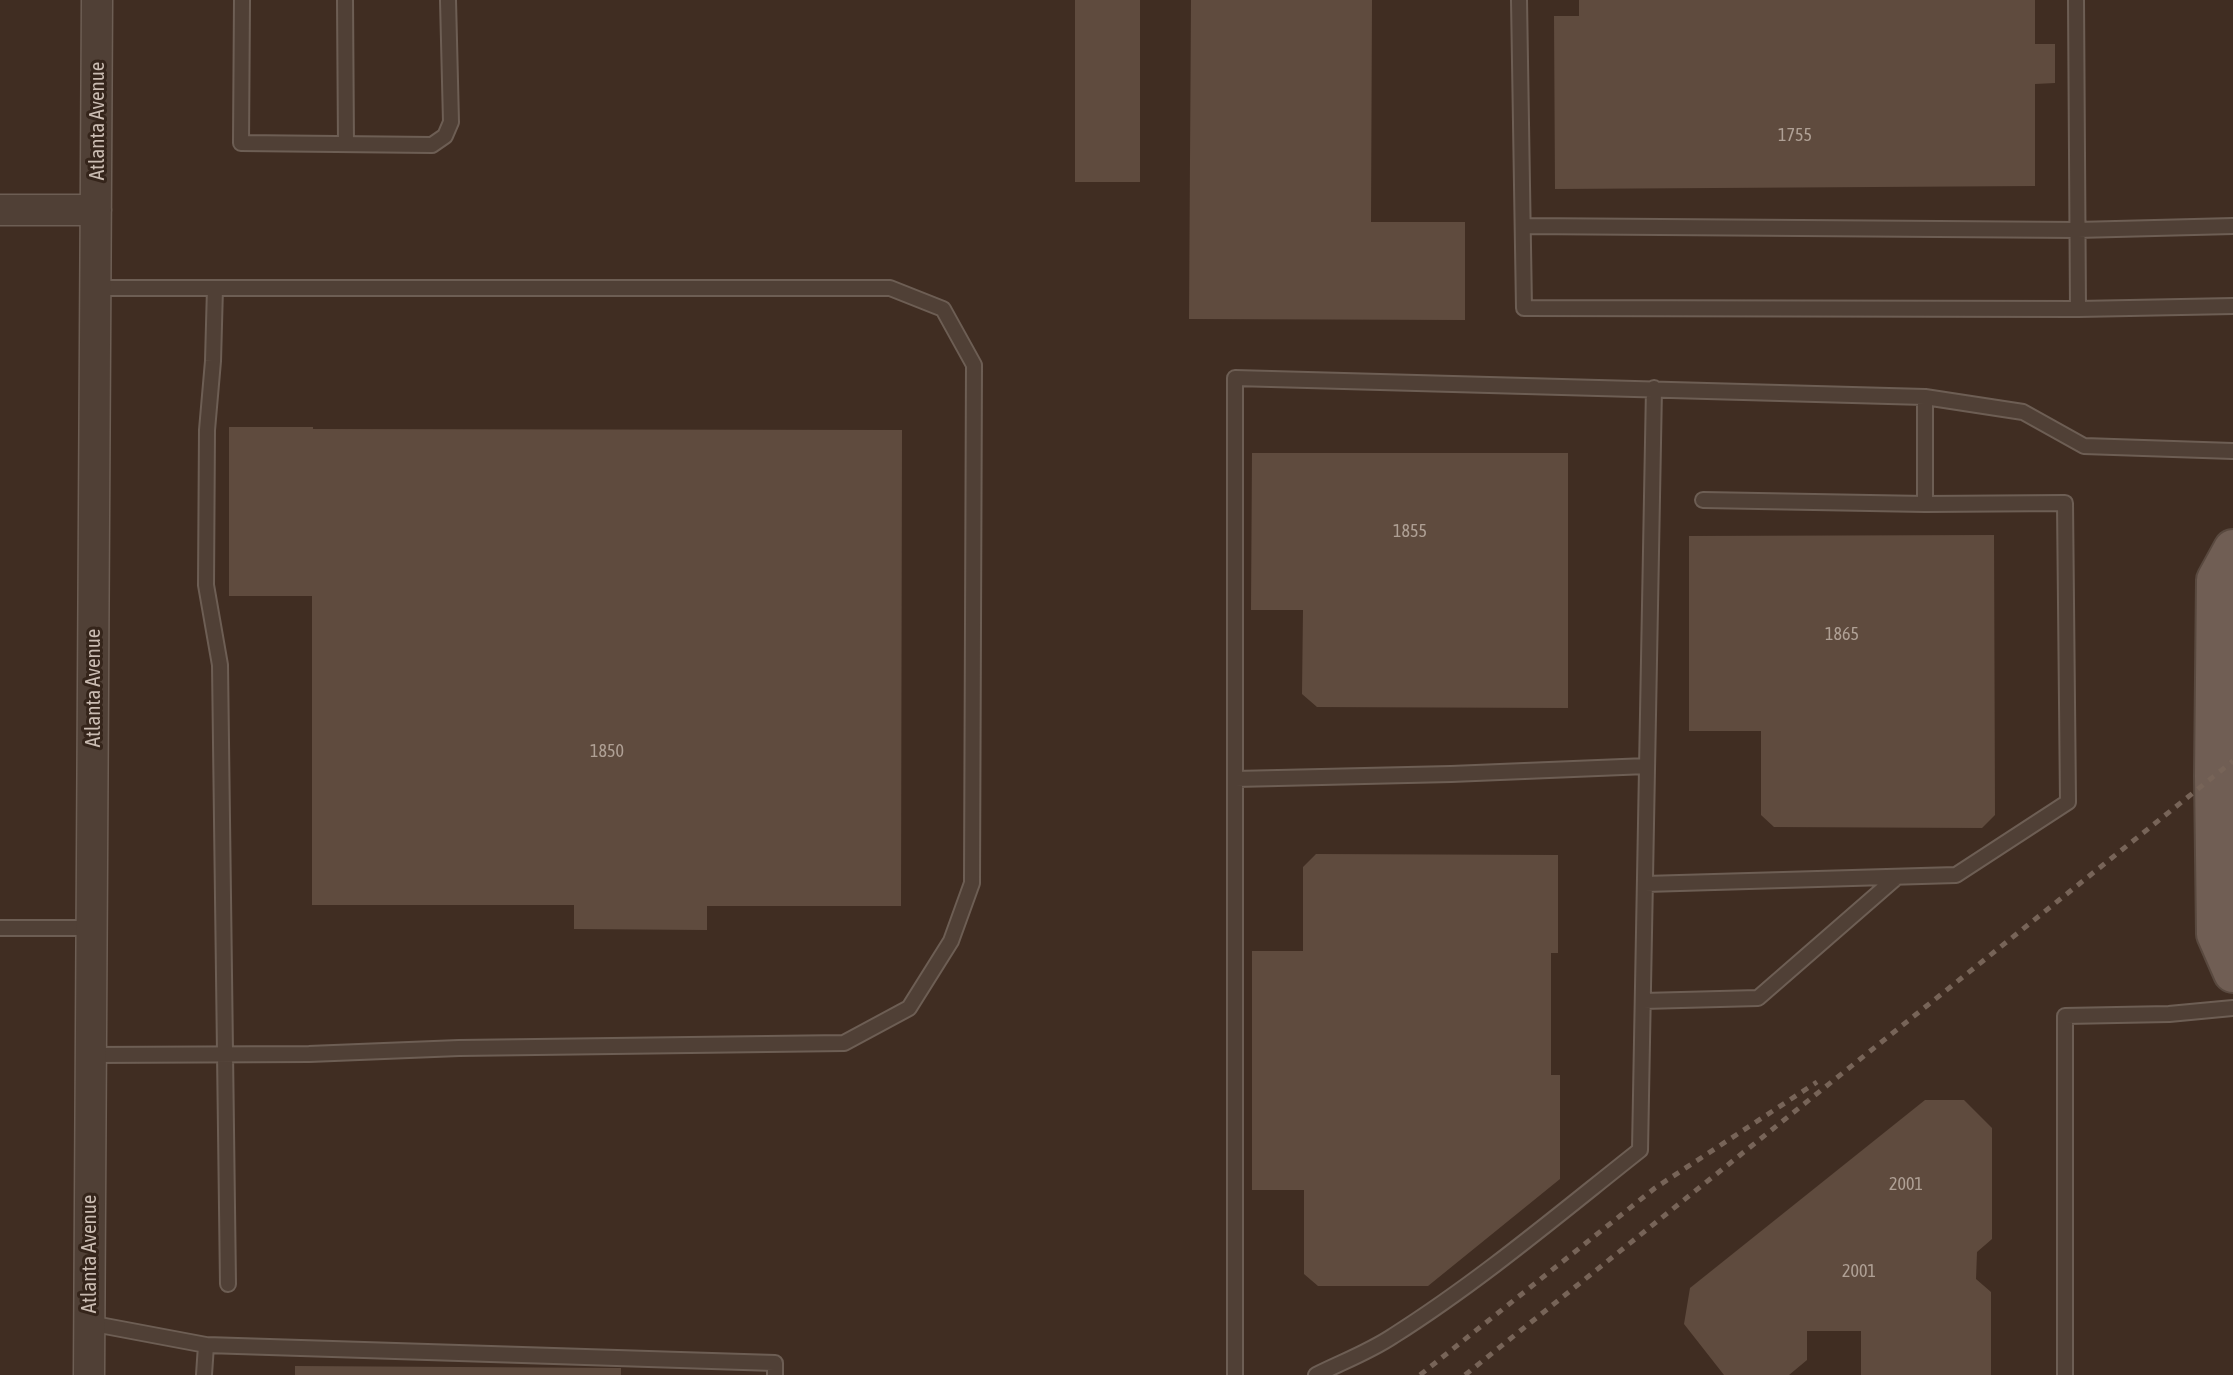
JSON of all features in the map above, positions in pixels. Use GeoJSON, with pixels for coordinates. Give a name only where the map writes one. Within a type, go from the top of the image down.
{"type":"FeatureCollection","features":[{"type":"Feature","properties":{"kind":"main road"},"geometry":{"type":"LineString","coordinates":[[2233,549],[2216,580],[2214,776],[2216,934],[2233,974]]}},
{"type":"Feature","properties":{"kind":"street","name":"Atlanta Avenue"},"geometry":{"type":"LineString","coordinates":[[89,1375],[97,0]]}},
{"type":"Feature","properties":{"kind":"street"},"geometry":{"type":"LineString","coordinates":[[0,210],[96,210]]}},
{"type":"Feature","properties":{"kind":"lane"},"geometry":{"type":"LineString","coordinates":[[242,0],[241,143],[432,145],[445,136],[450,122],[448,0]]}},
{"type":"Feature","properties":{"kind":"lane"},"geometry":{"type":"LineString","coordinates":[[345,0],[346,144]]}},
{"type":"Feature","properties":{"kind":"lane"},"geometry":{"type":"LineString","coordinates":[[1519,0],[1524,308],[2078,309],[2233,306]]}},
{"type":"Feature","properties":{"kind":"lane"},"geometry":{"type":"LineString","coordinates":[[2076,0],[2078,309]]}},
{"type":"Feature","properties":{"kind":"lane"},"geometry":{"type":"LineString","coordinates":[[1523,226],[2077,230],[2233,226]]}},
{"type":"Feature","properties":{"kind":"lane"},"geometry":{"type":"LineString","coordinates":[[90,1055],[844,1043],[909,1009],[951,941],[972,883],[974,365],[943,309],[890,288],[96,288]]}},
{"type":"Feature","properties":{"kind":"lane"},"geometry":{"type":"LineString","coordinates":[[215,288],[213,361],[207,430],[206,584],[220,665],[228,1284]]}},
{"type":"Feature","properties":{"kind":"lane"},"geometry":{"type":"LineString","coordinates":[[1235,1375],[1235,378],[1924,397],[2023,412],[2084,446],[2233,451]]}},
{"type":"Feature","properties":{"kind":"lane"},"geometry":{"type":"LineString","coordinates":[[1317,1375],[1391,1338],[1449,1298],[1640,1150],[1654,388]]}},
{"type":"Feature","properties":{"kind":"lane"},"geometry":{"type":"LineString","coordinates":[[1924,397],[1924,504]]}},
{"type":"Feature","properties":{"kind":"lane"},"geometry":{"type":"LineString","coordinates":[[1645,884],[1956,875],[2068,802],[2065,503],[1924,504],[1703,500]]}},
{"type":"Feature","properties":{"kind":"lane"},"geometry":{"type":"LineString","coordinates":[[1235,779],[1647,766]]}},
{"type":"Feature","properties":{"kind":"lane"},"geometry":{"type":"LineString","coordinates":[[1643,1001],[1758,998],[1897,877]]}},
{"type":"Feature","properties":{"kind":"lane"},"geometry":{"type":"LineString","coordinates":[[0,928],[92,928]]}},
{"type":"Feature","properties":{"kind":"lane"},"geometry":{"type":"LineString","coordinates":[[2065,1375],[2065,1016],[2169,1014],[2233,1008]]}},
{"type":"Feature","properties":{"kind":"lane"},"geometry":{"type":"LineString","coordinates":[[89,1323],[206,1345],[775,1363],[775,1375]]}},
{"type":"Feature","properties":{"kind":"lane"},"geometry":{"type":"LineString","coordinates":[[204,1375],[206,1345]]}},
{"type":"Feature","properties":{"kind":"building"},"geometry":{"type":"Polygon","coordinates":[[[1075,0],[1140,0],[1140,182],[1075,182],[1075,0]]]}},
{"type":"Feature","properties":{"kind":"building"},"geometry":{"type":"Polygon","coordinates":[[[1191,0],[1372,0],[1371,222],[1465,222],[1465,320],[1189,319],[1191,0]]]}},
{"type":"Feature","properties":{"kind":"building"},"geometry":{"type":"Polygon","coordinates":[[[1579,0],[2035,0],[2035,44],[2055,44],[2055,83],[2035,84],[2035,186],[1555,189],[1554,16],[1579,16],[1579,0]]]}},
{"type":"Feature","properties":{"kind":"building"},"geometry":{"type":"Polygon","coordinates":[[[229,427],[902,430],[901,906],[707,906],[707,930],[574,929],[574,905],[312,905],[312,596],[229,596],[229,427]]]}},
{"type":"Feature","properties":{"kind":"building"},"geometry":{"type":"Polygon","coordinates":[[[1252,453],[1568,453],[1568,708],[1317,707],[1302,694],[1303,610],[1251,610],[1252,453]]]}},
{"type":"Feature","properties":{"kind":"building"},"geometry":{"type":"Polygon","coordinates":[[[1994,535],[1995,815],[1982,828],[1774,827],[1761,815],[1761,731],[1689,731],[1689,536],[1994,535]]]}},
{"type":"Feature","properties":{"kind":"building"},"geometry":{"type":"Polygon","coordinates":[[[1316,854],[1558,855],[1558,953],[1551,953],[1551,1075],[1560,1075],[1560,1179],[1428,1286],[1318,1286],[1304,1274],[1304,1190],[1252,1190],[1252,951],[1303,951],[1303,867],[1316,854]]]}},
{"type":"Feature","properties":{"kind":"building"},"geometry":{"type":"Polygon","coordinates":[[[1925,1100],[1964,1100],[1992,1128],[1992,1239],[1977,1252],[1976,1279],[1991,1292],[1991,1375],[1861,1375],[1861,1331],[1807,1331],[1807,1360],[1789,1375],[1724,1375],[1684,1324],[1690,1288],[1925,1100]]]}},
{"type":"Feature","properties":{"kind":"building"},"geometry":{"type":"Polygon","coordinates":[[[295,1366],[621,1368],[621,1375],[295,1375],[295,1366]]]}},
{"type":"Feature","properties":{"kind":"railway"},"geometry":{"type":"LineString","coordinates":[[1465,1375],[2233,761]]}},
{"type":"Feature","properties":{"kind":"railway"},"geometry":{"type":"LineString","coordinates":[[1420,1375],[1655,1188],[1817,1082]]}}]}
